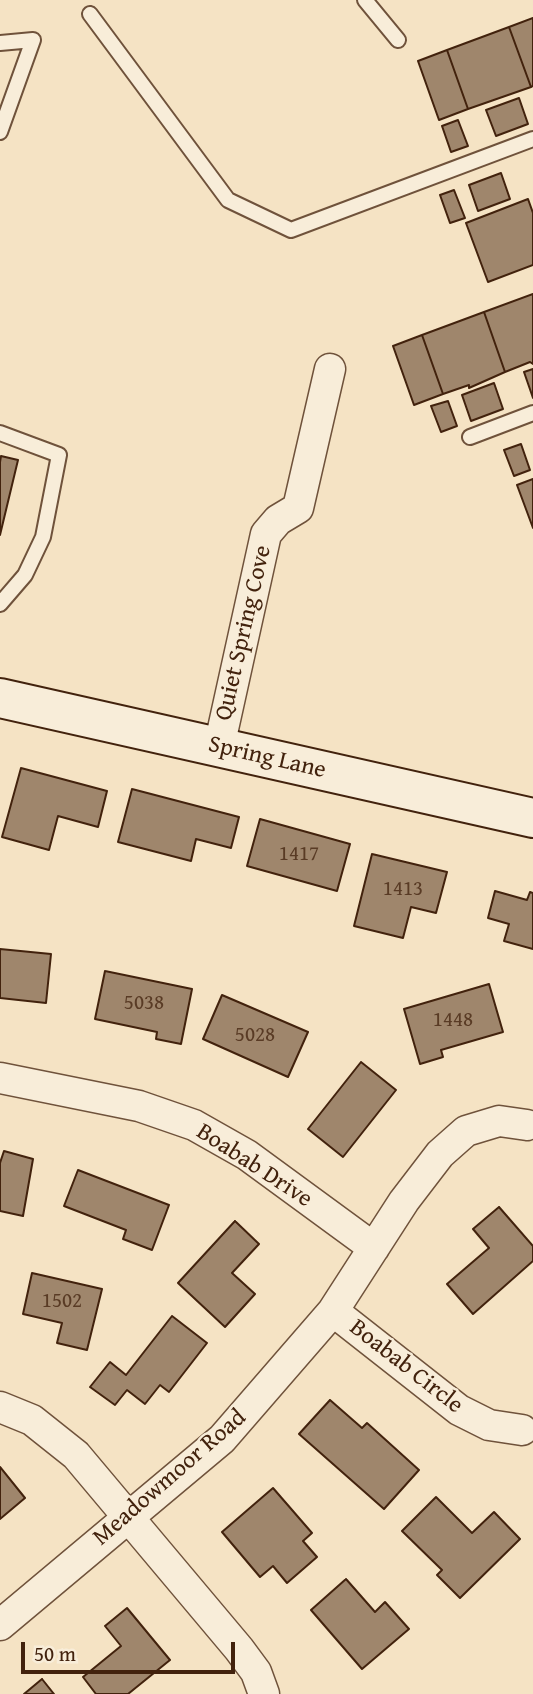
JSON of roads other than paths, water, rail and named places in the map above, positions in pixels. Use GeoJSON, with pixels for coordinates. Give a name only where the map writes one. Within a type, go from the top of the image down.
{"type":"FeatureCollection","features":[{"type":"Feature","properties":{"kind":"street","name":"Quiet Spring Cove"},"geometry":{"type":"LineString","coordinates":[[219,747],[266,534],[278,520],[298,508],[330,369]]}},
{"type":"Feature","properties":{"kind":"street","name":"Spring Lane"},"geometry":{"type":"LineString","coordinates":[[0,698],[533,818]]}},
{"type":"Feature","properties":{"kind":"street","name":"Boabab Drive"},"geometry":{"type":"LineString","coordinates":[[0,1078],[139,1105],[194,1125],[247,1155],[374,1248]]}},
{"type":"Feature","properties":{"kind":"street","name":"Meadowmoor Road"},"geometry":{"type":"LineString","coordinates":[[0,1625],[222,1439],[333,1311],[440,1154],[466,1131],[499,1122],[527,1125]]}},
{"type":"Feature","properties":{"kind":"street","name":"Boabab Circle"},"geometry":{"type":"LineString","coordinates":[[333,1311],[458,1410],[489,1425],[522,1430]]}},
{"type":"Feature","properties":{"kind":"street"},"geometry":{"type":"LineString","coordinates":[[0,1407],[32,1420],[58,1439],[239,1649],[256,1672],[264,1694]]}},
{"type":"Feature","properties":{"kind":"lane"},"geometry":{"type":"LineString","coordinates":[[365,0],[398,40]]}},
{"type":"Feature","properties":{"kind":"lane"},"geometry":{"type":"LineString","coordinates":[[90,14],[229,200],[291,230],[533,139]]}},
{"type":"Feature","properties":{"kind":"lane"},"geometry":{"type":"LineString","coordinates":[[0,43],[33,40],[0,132]]}},
{"type":"Feature","properties":{"kind":"lane"},"geometry":{"type":"LineString","coordinates":[[470,437],[533,414]]}},
{"type":"Feature","properties":{"kind":"lane"},"geometry":{"type":"LineString","coordinates":[[0,432],[59,455],[43,537],[25,575],[0,604]]}}]}
